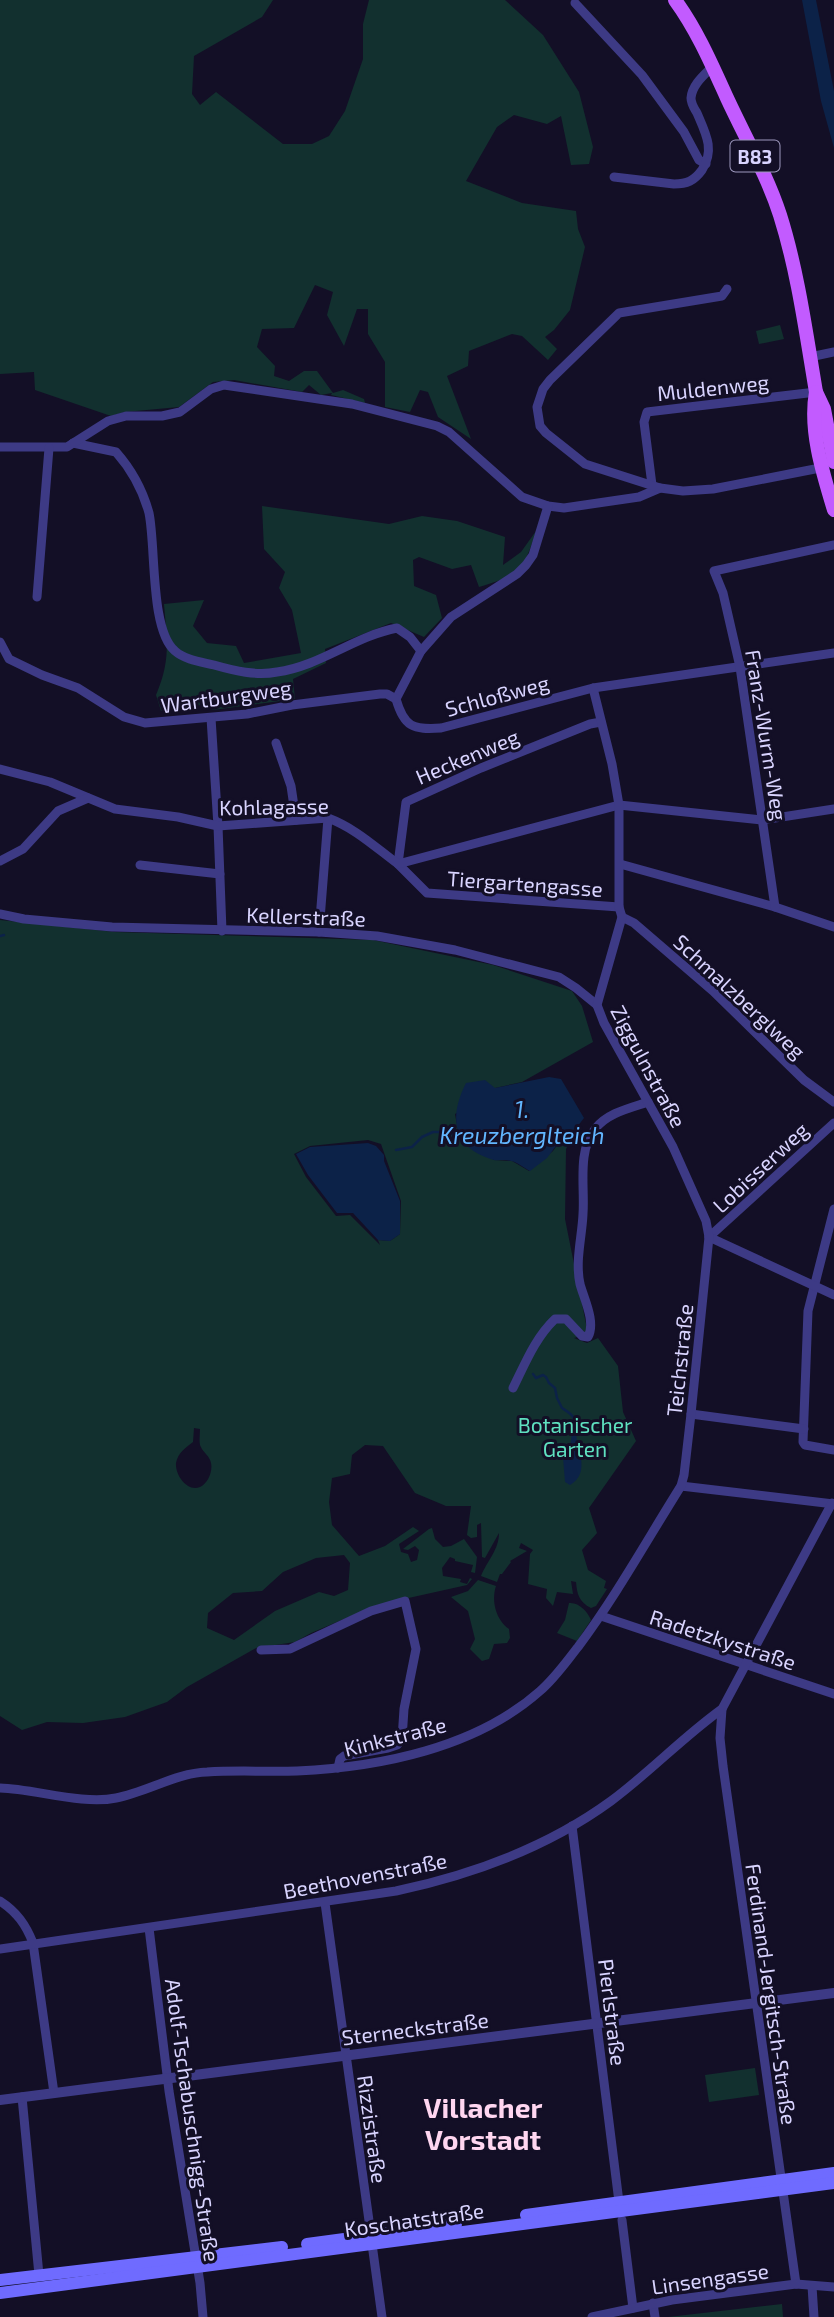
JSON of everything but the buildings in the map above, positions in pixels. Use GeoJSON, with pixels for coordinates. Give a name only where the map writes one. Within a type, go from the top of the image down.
{"type":"FeatureCollection","features":[{"type":"Feature","properties":{"kind":"main road","name":"B83"},"geometry":{"type":"LineString","coordinates":[[675,0],[685,13],[712,66],[779,213],[795,269],[816,392],[812,411],[830,465],[834,510]]}},
{"type":"Feature","properties":{"kind":"main road","name":"Koschatstraße"},"geometry":{"type":"LineString","coordinates":[[0,2293],[196,2263],[782,2185],[834,2173]]}},
{"type":"Feature","properties":{"kind":"main road","name":"Koschatstraße"},"geometry":{"type":"LineString","coordinates":[[372,2240],[619,2202],[782,2185],[834,2183]]}},
{"type":"Feature","properties":{"kind":"main road","name":"Koschatstraße"},"geometry":{"type":"LineString","coordinates":[[0,2280],[196,2263]]}},
{"type":"Feature","properties":{"kind":"street"},"geometry":{"type":"LineString","coordinates":[[575,3],[642,75],[684,132],[699,160],[706,164]]}},
{"type":"Feature","properties":{"kind":"street"},"geometry":{"type":"LineString","coordinates":[[614,177],[683,184],[695,178],[706,164],[710,150],[691,103],[691,94],[712,66]]}},
{"type":"Feature","properties":{"kind":"street"},"geometry":{"type":"LineString","coordinates":[[727,289],[722,296],[619,313],[542,389],[537,417],[540,426],[580,461],[656,487],[683,491],[713,489],[830,465]]}},
{"type":"Feature","properties":{"kind":"street"},"geometry":{"type":"LineString","coordinates":[[810,357],[834,352]]}},
{"type":"Feature","properties":{"kind":"street"},"geometry":{"type":"LineString","coordinates":[[0,447],[66,447],[108,421],[126,416],[180,412],[211,389],[224,385],[352,404],[437,425],[449,432],[522,497],[548,506],[573,508],[639,496],[656,487]]}},
{"type":"Feature","properties":{"kind":"street","name":"Muldenweg"},"geometry":{"type":"LineString","coordinates":[[656,487],[644,422],[647,412],[816,392]]}},
{"type":"Feature","properties":{"kind":"street"},"geometry":{"type":"LineString","coordinates":[[74,443],[116,452],[141,490],[152,531],[162,632],[176,653],[229,669],[274,673],[303,666],[382,631],[397,628],[410,637],[421,651]]}},
{"type":"Feature","properties":{"kind":"street"},"geometry":{"type":"LineString","coordinates":[[37,597],[49,448]]}},
{"type":"Feature","properties":{"kind":"street"},"geometry":{"type":"LineString","coordinates":[[396,699],[421,651],[451,617],[517,574],[526,565],[533,555],[548,506]]}},
{"type":"Feature","properties":{"kind":"street","name":"Franz-Wurm-Weg"},"geometry":{"type":"LineString","coordinates":[[775,907],[740,667],[723,593],[714,571],[834,545]]}},
{"type":"Feature","properties":{"kind":"street","name":"Wartburgweg"},"geometry":{"type":"LineString","coordinates":[[0,642],[9,659],[42,676],[78,688],[124,717],[145,723],[211,718],[380,694],[396,699]]}},
{"type":"Feature","properties":{"kind":"street","name":"Schloßweg"},"geometry":{"type":"LineString","coordinates":[[396,699],[401,717],[407,723],[425,729],[441,728],[593,688],[834,653]]}},
{"type":"Feature","properties":{"kind":"street","name":"Ziggulnstraße"},"geometry":{"type":"LineString","coordinates":[[593,688],[619,805],[621,912],[597,1005],[604,1023],[674,1147],[706,1221],[709,1237]]}},
{"type":"Feature","properties":{"kind":"street"},"geometry":{"type":"LineString","coordinates":[[211,718],[222,931]]}},
{"type":"Feature","properties":{"kind":"street","name":"Heckenweg"},"geometry":{"type":"LineString","coordinates":[[397,864],[406,802],[481,768],[601,722]]}},
{"type":"Feature","properties":{"kind":"street"},"geometry":{"type":"LineString","coordinates":[[276,743],[291,786],[296,820]]}},
{"type":"Feature","properties":{"kind":"street","name":"Kohlagasse"},"geometry":{"type":"LineString","coordinates":[[0,769],[50,782],[115,809],[178,817],[218,826],[328,818],[360,835],[397,864]]}},
{"type":"Feature","properties":{"kind":"street"},"geometry":{"type":"LineString","coordinates":[[0,861],[23,849],[58,811],[88,798]]}},
{"type":"Feature","properties":{"kind":"street"},"geometry":{"type":"LineString","coordinates":[[397,864],[619,805],[762,820],[834,809]]}},
{"type":"Feature","properties":{"kind":"street"},"geometry":{"type":"LineString","coordinates":[[319,932],[328,818]]}},
{"type":"Feature","properties":{"kind":"street","name":"Tiergartengasse"},"geometry":{"type":"LineString","coordinates":[[397,864],[427,893],[621,912]]}},
{"type":"Feature","properties":{"kind":"street"},"geometry":{"type":"LineString","coordinates":[[620,864],[775,907],[834,927]]}},
{"type":"Feature","properties":{"kind":"street"},"geometry":{"type":"LineString","coordinates":[[139,865],[220,874]]}},
{"type":"Feature","properties":{"kind":"street","name":"Schmalzberglweg"},"geometry":{"type":"LineString","coordinates":[[621,912],[713,991],[804,1080],[834,1102]]}},
{"type":"Feature","properties":{"kind":"street","name":"Kellerstraße"},"geometry":{"type":"LineString","coordinates":[[0,914],[24,919],[112,927],[377,936],[504,961],[559,977],[597,1005]]}},
{"type":"Feature","properties":{"kind":"street"},"geometry":{"type":"LineString","coordinates":[[513,1388],[534,1345],[545,1328],[555,1319],[566,1320],[582,1336],[591,1333],[579,1266],[586,1150],[592,1132],[606,1119],[648,1102]]}},
{"type":"Feature","properties":{"kind":"street","name":"Lobisserweg"},"geometry":{"type":"LineString","coordinates":[[709,1237],[834,1123]]}},
{"type":"Feature","properties":{"kind":"street"},"geometry":{"type":"LineString","coordinates":[[834,1209],[808,1311],[804,1429],[805,1446],[834,1450]]}},
{"type":"Feature","properties":{"kind":"street"},"geometry":{"type":"LineString","coordinates":[[709,1237],[834,1295]]}},
{"type":"Feature","properties":{"kind":"street","name":"Teichstraße"},"geometry":{"type":"LineString","coordinates":[[681,1486],[709,1237]]}},
{"type":"Feature","properties":{"kind":"street"},"geometry":{"type":"LineString","coordinates":[[691,1414],[804,1429]]}},
{"type":"Feature","properties":{"kind":"street"},"geometry":{"type":"LineString","coordinates":[[681,1486],[833,1504]]}},
{"type":"Feature","properties":{"kind":"street","name":"Kinkstraße"},"geometry":{"type":"LineString","coordinates":[[0,1788],[108,1799],[205,1772],[338,1768],[381,1761],[456,1740],[506,1717],[546,1685],[601,1616],[681,1486]]}},
{"type":"Feature","properties":{"kind":"street","name":"Beethovenstraße"},"geometry":{"type":"LineString","coordinates":[[0,1948],[325,1903],[439,1882],[484,1868],[572,1826],[626,1790],[722,1709],[833,1504]]}},
{"type":"Feature","properties":{"kind":"street"},"geometry":{"type":"LineString","coordinates":[[261,1650],[290,1648],[371,1611],[405,1601],[416,1649],[404,1709],[402,1739],[397,1745],[388,1748],[344,1756],[340,1759],[338,1768]]}},
{"type":"Feature","properties":{"kind":"street","name":"Radetzkystraße"},"geometry":{"type":"LineString","coordinates":[[601,1616],[834,1694]]}},
{"type":"Feature","properties":{"kind":"street","name":"Ferdinand-Jergitsch-Straße"},"geometry":{"type":"LineString","coordinates":[[722,1709],[720,1738],[723,1766],[796,2284]]}},
{"type":"Feature","properties":{"kind":"street","name":"Pierlstraße"},"geometry":{"type":"LineString","coordinates":[[572,1826],[619,2202]]}},
{"type":"Feature","properties":{"kind":"street"},"geometry":{"type":"LineString","coordinates":[[0,1901],[19,1917],[33,1943],[54,2093]]}},
{"type":"Feature","properties":{"kind":"street","name":"Rizzistraße"},"geometry":{"type":"LineString","coordinates":[[325,1903],[382,2317]]}},
{"type":"Feature","properties":{"kind":"street","name":"Adolf-Tschabuschnigg-Straße"},"geometry":{"type":"LineString","coordinates":[[149,1928],[203,2317]]}},
{"type":"Feature","properties":{"kind":"street","name":"Sterneckstraße"},"geometry":{"type":"LineString","coordinates":[[0,2100],[834,1993]]}},
{"type":"Feature","properties":{"kind":"street"},"geometry":{"type":"LineString","coordinates":[[22,2097],[39,2275]]}},
{"type":"Feature","properties":{"kind":"street"},"geometry":{"type":"LineString","coordinates":[[622,2220],[633,2308]]}},
{"type":"Feature","properties":{"kind":"street","name":"Linsengasse"},"geometry":{"type":"LineString","coordinates":[[592,2317],[653,2303],[796,2284],[834,2287]]}},
{"type":"Feature","properties":{"kind":"street"},"geometry":{"type":"LineString","coordinates":[[812,2286],[814,2317]]}},
{"type":"Feature","properties":{"kind":"street"},"geometry":{"type":"LineString","coordinates":[[653,2303],[655,2317]]}},
{"type":"Feature","properties":{"kind":"green space"},"geometry":{"type":"Polygon","coordinates":[[[0,0],[273,0],[262,17],[194,56],[192,94],[200,105],[216,92],[283,144],[312,144],[329,136],[345,111],[363,59],[363,24],[369,0],[505,0],[543,35],[579,92],[593,147],[589,164],[571,165],[561,116],[547,124],[514,115],[497,127],[466,181],[522,203],[576,211],[578,229],[585,247],[570,310],[545,337],[557,349],[548,360],[522,336],[512,334],[469,351],[468,366],[447,376],[471,439],[438,417],[428,392],[420,390],[410,412],[385,407],[385,362],[368,334],[368,309],[357,309],[344,346],[327,315],[333,292],[315,285],[294,328],[262,329],[257,347],[275,366],[274,376],[289,381],[304,371],[317,371],[333,393],[343,390],[364,399],[365,403],[331,395],[332,393],[321,395],[309,385],[302,392],[234,380],[213,382],[179,407],[125,412],[111,416],[35,390],[34,372],[0,374],[0,0]]]}},
{"type":"Feature","properties":{"kind":"green space"},"geometry":{"type":"Polygon","coordinates":[[[780,325],[784,339],[759,344],[756,331],[780,325]]]}},
{"type":"Feature","properties":{"kind":"green space"},"geometry":{"type":"Polygon","coordinates":[[[262,506],[389,524],[422,516],[457,521],[505,537],[503,565],[521,552],[536,531],[528,555],[518,569],[503,579],[479,587],[471,565],[452,569],[419,557],[413,560],[414,586],[436,595],[442,618],[424,637],[391,623],[325,649],[326,663],[293,679],[295,699],[213,710],[201,705],[161,711],[156,695],[166,661],[164,604],[204,600],[193,626],[207,643],[236,646],[244,663],[301,653],[292,610],[279,588],[285,572],[264,549],[262,506]]]}},
{"type":"Feature","properties":{"kind":"green space","name":"Botanischer Garten"},"geometry":{"type":"Polygon","coordinates":[[[0,920],[115,932],[373,940],[493,965],[572,991],[582,1006],[593,1042],[522,1082],[495,1088],[455,1114],[459,1136],[494,1160],[512,1161],[529,1171],[577,1127],[566,1149],[565,1219],[588,1334],[574,1338],[587,1343],[598,1338],[618,1366],[623,1412],[636,1441],[589,1508],[597,1533],[582,1550],[588,1570],[606,1581],[604,1588],[607,1589],[596,1606],[591,1608],[581,1600],[576,1582],[571,1581],[573,1594],[557,1592],[553,1606],[546,1598],[547,1589],[528,1584],[530,1554],[533,1550],[521,1543],[519,1548],[527,1551],[510,1561],[497,1582],[481,1576],[495,1550],[499,1533],[485,1558],[482,1557],[481,1523],[477,1525],[477,1537],[471,1538],[467,1535],[471,1506],[446,1506],[415,1493],[383,1446],[365,1445],[352,1455],[350,1474],[332,1478],[329,1502],[332,1525],[359,1556],[385,1546],[413,1527],[419,1531],[399,1544],[401,1552],[408,1554],[411,1562],[417,1560],[419,1550],[415,1546],[408,1550],[403,1549],[429,1529],[432,1528],[435,1539],[443,1547],[464,1539],[477,1557],[475,1573],[471,1572],[473,1565],[455,1561],[450,1557],[442,1568],[443,1576],[461,1579],[460,1582],[467,1584],[470,1578],[472,1579],[467,1585],[377,1605],[295,1642],[256,1648],[187,1687],[167,1702],[125,1717],[83,1723],[47,1722],[22,1730],[0,1716],[0,920]],[[368,1140],[310,1146],[294,1154],[306,1177],[336,1216],[350,1215],[380,1245],[378,1240],[390,1241],[400,1234],[401,1201],[381,1144],[368,1140]],[[194,1428],[193,1442],[180,1454],[176,1468],[186,1485],[195,1488],[206,1482],[211,1462],[200,1445],[200,1429],[194,1428]],[[344,1555],[316,1558],[283,1572],[262,1591],[233,1593],[208,1613],[207,1628],[234,1640],[275,1611],[319,1592],[334,1596],[348,1590],[350,1563],[344,1555]]]}},
{"type":"Feature","properties":{"kind":"green space"},"geometry":{"type":"Polygon","coordinates":[[[478,1580],[496,1586],[496,1610],[509,1629],[510,1638],[507,1643],[494,1644],[489,1659],[482,1661],[470,1649],[475,1639],[468,1611],[451,1597],[468,1591],[478,1580]]]}},
{"type":"Feature","properties":{"kind":"green space"},"geometry":{"type":"Polygon","coordinates":[[[569,1603],[583,1608],[591,1620],[577,1641],[557,1633],[565,1620],[569,1603]]]}},
{"type":"Feature","properties":{"kind":"green space"},"geometry":{"type":"Polygon","coordinates":[[[755,2068],[759,2095],[709,2102],[705,2075],[755,2068]]]}},
{"type":"Feature","properties":{"kind":"green space"},"geometry":{"type":"Polygon","coordinates":[[[782,2304],[783,2317],[668,2317],[782,2304]]]}},
{"type":"Feature","properties":{"kind":"water"},"geometry":{"type":"Polygon","coordinates":[[[802,0],[816,0],[834,91],[834,148],[821,101],[802,0]]]}},
{"type":"Feature","properties":{"kind":"water","name":"1. Kreuzberglteich"},"geometry":{"type":"Polygon","coordinates":[[[549,1077],[561,1079],[584,1118],[562,1138],[547,1158],[530,1171],[507,1160],[494,1160],[480,1155],[462,1140],[456,1120],[460,1096],[466,1083],[485,1080],[495,1088],[549,1077]]]}},
{"type":"Feature","properties":{"kind":"water"},"geometry":{"type":"Polygon","coordinates":[[[368,1143],[376,1146],[384,1155],[400,1201],[400,1234],[390,1241],[378,1240],[353,1213],[337,1213],[308,1175],[296,1154],[310,1147],[368,1143]]]}},
{"type":"Feature","properties":{"kind":"water"},"geometry":{"type":"Polygon","coordinates":[[[575,1427],[582,1466],[577,1480],[570,1485],[565,1482],[563,1457],[564,1453],[570,1451],[572,1429],[575,1427]]]}},
{"type":"Feature","properties":{"kind":"waterway"},"geometry":{"type":"LineString","coordinates":[[0,936],[4,935]]}},
{"type":"Feature","properties":{"kind":"waterway"},"geometry":{"type":"LineString","coordinates":[[396,1150],[412,1147],[422,1137],[433,1132],[459,1136]]}},
{"type":"Feature","properties":{"kind":"waterway"},"geometry":{"type":"LineString","coordinates":[[533,1374],[536,1378],[543,1375],[555,1388],[562,1408],[573,1417],[574,1427]]}},
{"type":"Feature","properties":{"kind":"district","name":"Villacher Vorstadt"},"geometry":{"type":"Point","coordinates":[483,2123]}}]}
